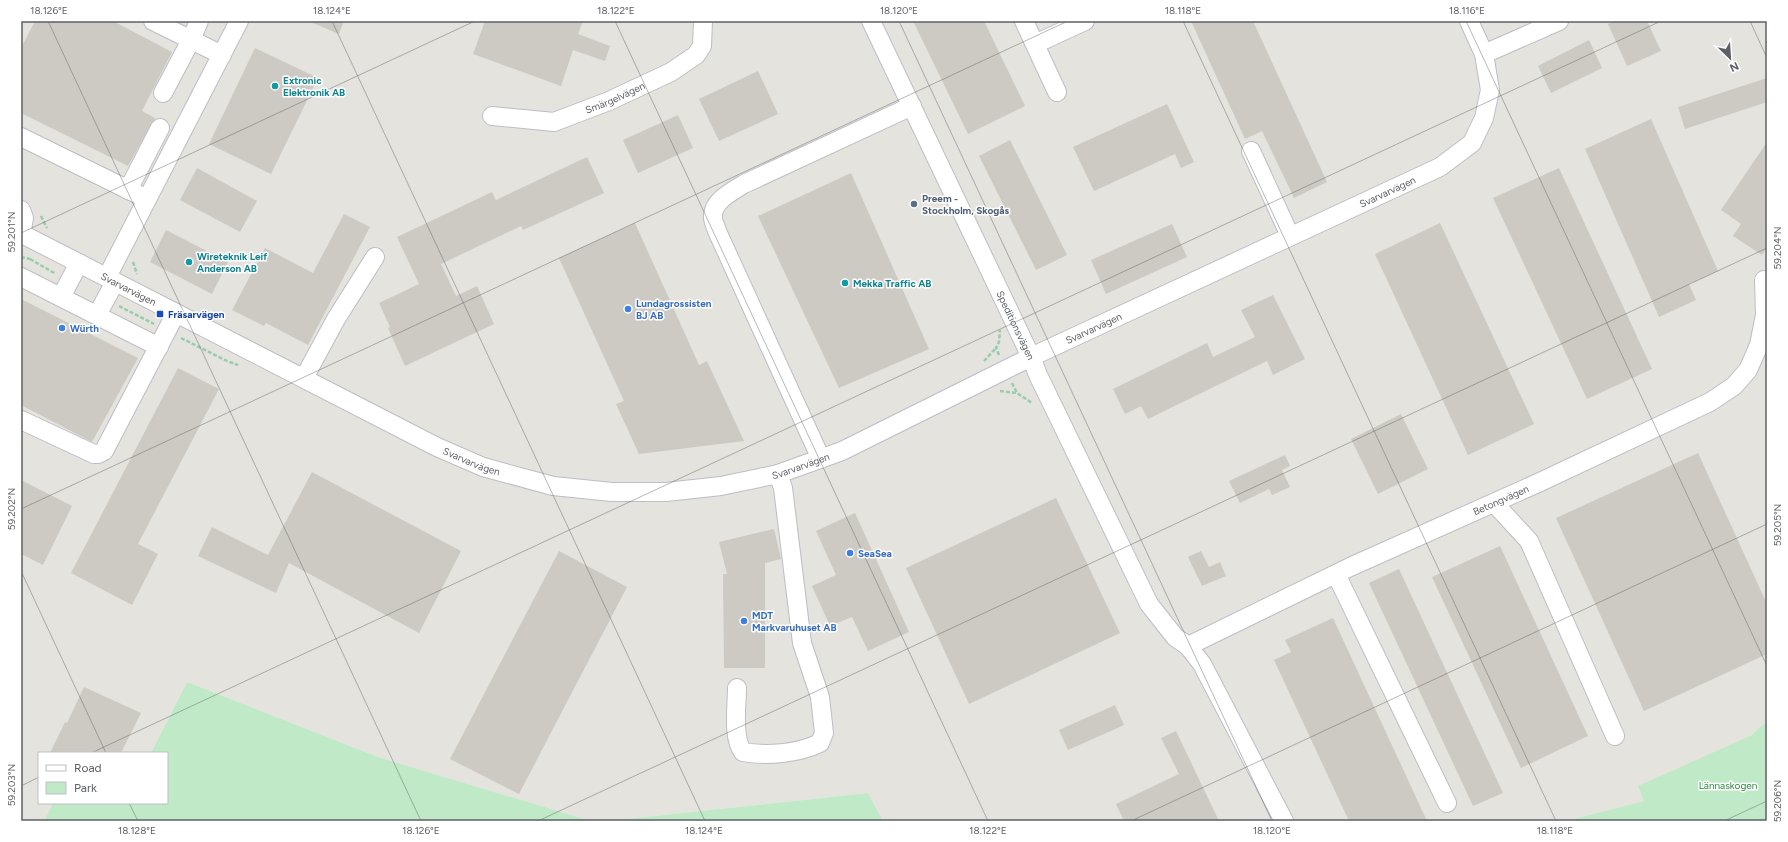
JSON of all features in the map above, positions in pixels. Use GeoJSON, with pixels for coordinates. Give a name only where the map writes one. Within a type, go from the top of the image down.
{"type":"FeatureCollection","features":[{"type":"Feature","properties":{"kind":"street"},"geometry":{"type":"LineString","coordinates":[[153,21],[222,55]]}},
{"type":"Feature","properties":{"kind":"street"},"geometry":{"type":"LineString","coordinates":[[163,92],[191,40],[199,21]]}},
{"type":"Feature","properties":{"kind":"street"},"geometry":{"type":"LineString","coordinates":[[96,315],[105,299],[111,280],[147,199],[239,21]]}},
{"type":"Feature","properties":{"kind":"street","name":"Smärgelvägen"},"geometry":{"type":"LineString","coordinates":[[492,116],[554,122],[609,101],[671,72],[696,55],[702,46],[703,21]]}},
{"type":"Feature","properties":{"kind":"street"},"geometry":{"type":"LineString","coordinates":[[1024,21],[1057,92]]}},
{"type":"Feature","properties":{"kind":"street"},"geometry":{"type":"LineString","coordinates":[[1035,44],[1085,21]]}},
{"type":"Feature","properties":{"kind":"street","name":"Svarvarvägen"},"geometry":{"type":"LineString","coordinates":[[22,235],[437,447],[483,467],[553,486],[612,492],[666,492],[721,486],[778,474],[842,451],[1031,357],[1440,167],[1472,143],[1484,118],[1490,90],[1484,54],[1469,21]]}},
{"type":"Feature","properties":{"kind":"street"},"geometry":{"type":"LineString","coordinates":[[1484,54],[1559,21]]}},
{"type":"Feature","properties":{"kind":"street","name":"Speditionsvägen"},"geometry":{"type":"LineString","coordinates":[[873,22],[1042,383],[1149,604],[1176,637],[1188,646]]}},
{"type":"Feature","properties":{"kind":"street"},"geometry":{"type":"LineString","coordinates":[[821,459],[720,238],[712,216],[717,204],[728,194],[744,184],[912,106]]}},
{"type":"Feature","properties":{"kind":"street"},"geometry":{"type":"LineString","coordinates":[[128,190],[160,128]]}},
{"type":"Feature","properties":{"kind":"street"},"geometry":{"type":"LineString","coordinates":[[21,137],[147,199]]}},
{"type":"Feature","properties":{"kind":"street"},"geometry":{"type":"LineString","coordinates":[[1251,151],[1290,236]]}},
{"type":"Feature","properties":{"kind":"street"},"geometry":{"type":"LineString","coordinates":[[21,210],[24,218],[22,235]]}},
{"type":"Feature","properties":{"kind":"street"},"geometry":{"type":"LineString","coordinates":[[304,378],[336,319],[375,257]]}},
{"type":"Feature","properties":{"kind":"street"},"geometry":{"type":"LineString","coordinates":[[61,297],[79,263]]}},
{"type":"Feature","properties":{"kind":"street"},"geometry":{"type":"LineString","coordinates":[[21,277],[159,347]]}},
{"type":"Feature","properties":{"kind":"street","name":"Betongvägen"},"geometry":{"type":"LineString","coordinates":[[1188,646],[1336,574],[1494,503],[1710,402],[1734,386],[1748,370],[1759,345],[1765,315],[1764,280]]}},
{"type":"Feature","properties":{"kind":"street"},"geometry":{"type":"LineString","coordinates":[[21,420],[94,454],[102,453],[176,313]]}},
{"type":"Feature","properties":{"kind":"street"},"geometry":{"type":"LineString","coordinates":[[737,688],[736,728],[738,746],[743,752],[755,754],[778,753],[799,750],[820,743],[824,733],[820,697],[802,643],[784,488],[778,474]]}},
{"type":"Feature","properties":{"kind":"street"},"geometry":{"type":"LineString","coordinates":[[1494,503],[1509,517],[1529,542],[1615,736]]}},
{"type":"Feature","properties":{"kind":"street"},"geometry":{"type":"LineString","coordinates":[[1336,574],[1447,803]]}},
{"type":"Feature","properties":{"kind":"street"},"geometry":{"type":"LineString","coordinates":[[1188,646],[1202,664],[1284,821]]}},
{"type":"Feature","properties":{"kind":"path"},"geometry":{"type":"LineString","coordinates":[[131,258],[138,278]]}},
{"type":"Feature","properties":{"kind":"path"},"geometry":{"type":"LineString","coordinates":[[30,259],[70,281]]}},
{"type":"Feature","properties":{"kind":"path"},"geometry":{"type":"LineString","coordinates":[[105,299],[227,361],[241,366]]}},
{"type":"Feature","properties":{"kind":"path"},"geometry":{"type":"LineString","coordinates":[[980,364],[996,348]]}},
{"type":"Feature","properties":{"kind":"path"},"geometry":{"type":"LineString","coordinates":[[994,394],[1001,391],[1017,393],[1031,401],[1034,406]]}},
{"type":"Feature","properties":{"kind":"shaded area"},"geometry":{"type":"Polygon","coordinates":[[[21,21],[1767,21],[1767,721],[1687,790],[1566,821],[883,821],[868,793],[608,821],[591,821],[378,757],[187,682],[152,752],[38,752],[38,804],[52,804],[44,821],[21,821],[21,21]]]}},
{"type":"Feature","properties":{"kind":"green space"},"geometry":{"type":"Polygon","coordinates":[[[187,682],[378,757],[591,821],[44,821],[52,804],[168,804],[168,752],[152,752],[187,682]]]}},
{"type":"Feature","properties":{"kind":"green space","name":"Lännaskogen"},"geometry":{"type":"Polygon","coordinates":[[[1767,721],[1767,821],[1566,821],[1644,801],[1638,786],[1750,736],[1767,721]]]}},
{"type":"Feature","properties":{"kind":"green space"},"geometry":{"type":"Polygon","coordinates":[[[868,793],[883,821],[608,821],[868,793]]]}},
{"type":"Feature","properties":{"kind":"building"},"geometry":{"type":"Polygon","coordinates":[[[35,21],[113,21],[172,52],[142,111],[155,118],[128,166],[21,113],[21,48],[35,21]]]}},
{"type":"Feature","properties":{"kind":"building"},"geometry":{"type":"Polygon","coordinates":[[[308,21],[344,21],[339,34],[308,21]]]}},
{"type":"Feature","properties":{"kind":"building"},"geometry":{"type":"Polygon","coordinates":[[[485,21],[583,21],[578,34],[610,46],[605,61],[573,50],[561,86],[473,54],[485,21]]]}},
{"type":"Feature","properties":{"kind":"building"},"geometry":{"type":"Polygon","coordinates":[[[913,21],[984,21],[1025,106],[968,134],[913,21]]]}},
{"type":"Feature","properties":{"kind":"building"},"geometry":{"type":"Polygon","coordinates":[[[1191,21],[1253,21],[1327,182],[1294,198],[1262,131],[1245,139],[1191,21]]]}},
{"type":"Feature","properties":{"kind":"building"},"geometry":{"type":"Polygon","coordinates":[[[1615,21],[1647,21],[1661,51],[1627,66],[1608,24],[1615,21]]]}},
{"type":"Feature","properties":{"kind":"building"},"geometry":{"type":"Polygon","coordinates":[[[1589,40],[1602,68],[1551,93],[1538,66],[1589,40]]]}},
{"type":"Feature","properties":{"kind":"building"},"geometry":{"type":"Polygon","coordinates":[[[255,48],[318,78],[271,174],[209,144],[255,48]]]}},
{"type":"Feature","properties":{"kind":"building"},"geometry":{"type":"Polygon","coordinates":[[[758,71],[778,114],[719,141],[699,99],[758,71]]]}},
{"type":"Feature","properties":{"kind":"building"},"geometry":{"type":"Polygon","coordinates":[[[1767,78],[1767,102],[1685,129],[1678,107],[1767,78]]]}},
{"type":"Feature","properties":{"kind":"building"},"geometry":{"type":"Polygon","coordinates":[[[1167,104],[1194,162],[1181,168],[1175,154],[1094,191],[1073,147],[1167,104]]]}},
{"type":"Feature","properties":{"kind":"building"},"geometry":{"type":"Polygon","coordinates":[[[678,115],[693,148],[638,173],[623,140],[678,115]]]}},
{"type":"Feature","properties":{"kind":"building"},"geometry":{"type":"Polygon","coordinates":[[[1651,119],[1718,271],[1689,284],[1696,300],[1659,317],[1585,149],[1651,119]]]}},
{"type":"Feature","properties":{"kind":"building"},"geometry":{"type":"Polygon","coordinates":[[[1010,140],[1067,255],[1036,270],[979,156],[1010,140]]]}},
{"type":"Feature","properties":{"kind":"building"},"geometry":{"type":"Polygon","coordinates":[[[1767,142],[1767,248],[1762,255],[1733,236],[1741,224],[1721,210],[1767,142]]]}},
{"type":"Feature","properties":{"kind":"building"},"geometry":{"type":"Polygon","coordinates":[[[587,157],[604,193],[523,230],[521,226],[441,264],[456,296],[477,286],[494,324],[405,366],[388,328],[390,327],[379,303],[419,284],[397,237],[492,192],[496,200],[587,157]]]}},
{"type":"Feature","properties":{"kind":"building"},"geometry":{"type":"Polygon","coordinates":[[[197,168],[257,201],[240,232],[180,200],[197,168]]]}},
{"type":"Feature","properties":{"kind":"building"},"geometry":{"type":"Polygon","coordinates":[[[1559,168],[1652,369],[1587,399],[1493,198],[1559,168]]]}},
{"type":"Feature","properties":{"kind":"building","name":"Mekka Traffic AB"},"geometry":{"type":"Polygon","coordinates":[[[851,173],[929,349],[839,388],[758,216],[851,173]]]}},
{"type":"Feature","properties":{"kind":"building"},"geometry":{"type":"Polygon","coordinates":[[[344,214],[370,227],[308,345],[266,323],[264,326],[232,310],[265,248],[313,273],[344,214]]]}},
{"type":"Feature","properties":{"kind":"building","name":"Lundagrossisten BJ AB"},"geometry":{"type":"Polygon","coordinates":[[[635,223],[699,365],[707,361],[744,441],[639,454],[616,404],[624,401],[559,258],[635,223]]]}},
{"type":"Feature","properties":{"kind":"building"},"geometry":{"type":"Polygon","coordinates":[[[1440,223],[1534,424],[1468,455],[1375,254],[1440,223]]]}},
{"type":"Feature","properties":{"kind":"building"},"geometry":{"type":"Polygon","coordinates":[[[1172,224],[1187,257],[1106,294],[1091,260],[1172,224]]]}},
{"type":"Feature","properties":{"kind":"building","name":"Wireteknik Leif Anderson AB"},"geometry":{"type":"Polygon","coordinates":[[[166,230],[228,262],[212,294],[150,262],[166,230]]]}},
{"type":"Feature","properties":{"kind":"building"},"geometry":{"type":"Polygon","coordinates":[[[1273,295],[1305,359],[1273,375],[1267,361],[1148,419],[1141,406],[1125,414],[1113,389],[1207,343],[1213,357],[1255,337],[1241,310],[1273,295]]]}},
{"type":"Feature","properties":{"kind":"building"},"geometry":{"type":"Polygon","coordinates":[[[21,299],[138,358],[92,442],[21,405],[21,299]]]}},
{"type":"Feature","properties":{"kind":"building"},"geometry":{"type":"Polygon","coordinates":[[[178,368],[219,389],[138,544],[158,554],[132,605],[71,573],[178,368]]]}},
{"type":"Feature","properties":{"kind":"building"},"geometry":{"type":"Polygon","coordinates":[[[1401,414],[1428,469],[1378,494],[1351,439],[1401,414]]]}},
{"type":"Feature","properties":{"kind":"building"},"geometry":{"type":"Polygon","coordinates":[[[1698,453],[1767,604],[1767,654],[1644,711],[1556,518],[1698,453]]]}},
{"type":"Feature","properties":{"kind":"building"},"geometry":{"type":"Polygon","coordinates":[[[1285,455],[1290,466],[1282,470],[1290,487],[1272,495],[1269,489],[1240,503],[1229,481],[1285,455]]]}},
{"type":"Feature","properties":{"kind":"building"},"geometry":{"type":"Polygon","coordinates":[[[312,472],[461,551],[419,633],[289,563],[276,593],[198,556],[212,527],[268,555],[312,472]]]}},
{"type":"Feature","properties":{"kind":"building"},"geometry":{"type":"Polygon","coordinates":[[[21,480],[72,506],[43,565],[21,554],[21,480]]]}},
{"type":"Feature","properties":{"kind":"building"},"geometry":{"type":"Polygon","coordinates":[[[1056,498],[1120,633],[969,704],[906,568],[1056,498]]]}},
{"type":"Feature","properties":{"kind":"building","name":"SeaSea"},"geometry":{"type":"Polygon","coordinates":[[[855,513],[909,632],[868,651],[852,617],[830,626],[812,586],[836,575],[816,531],[855,513]]]}},
{"type":"Feature","properties":{"kind":"building","name":"MDT Markvaruhuset AB"},"geometry":{"type":"Polygon","coordinates":[[[774,529],[781,559],[765,563],[765,668],[724,668],[723,574],[727,574],[719,542],[774,529]]]}},
{"type":"Feature","properties":{"kind":"building"},"geometry":{"type":"Polygon","coordinates":[[[1500,546],[1588,736],[1521,768],[1432,577],[1500,546]]]}},
{"type":"Feature","properties":{"kind":"building"},"geometry":{"type":"Polygon","coordinates":[[[559,551],[627,587],[519,794],[450,759],[559,551]]]}},
{"type":"Feature","properties":{"kind":"building"},"geometry":{"type":"Polygon","coordinates":[[[1201,551],[1209,567],[1220,562],[1226,576],[1202,586],[1188,557],[1201,551]]]}},
{"type":"Feature","properties":{"kind":"building"},"geometry":{"type":"Polygon","coordinates":[[[1399,569],[1503,793],[1473,806],[1369,583],[1399,569]]]}},
{"type":"Feature","properties":{"kind":"building"},"geometry":{"type":"Polygon","coordinates":[[[1333,618],[1427,821],[1349,821],[1274,660],[1291,652],[1285,640],[1333,618]]]}},
{"type":"Feature","properties":{"kind":"building"},"geometry":{"type":"Polygon","coordinates":[[[84,687],[141,713],[122,752],[50,752],[65,722],[67,723],[84,687]]]}},
{"type":"Feature","properties":{"kind":"building"},"geometry":{"type":"Polygon","coordinates":[[[1115,705],[1124,725],[1068,750],[1059,730],[1115,705]]]}},
{"type":"Feature","properties":{"kind":"building"},"geometry":{"type":"Polygon","coordinates":[[[1176,731],[1219,821],[1124,821],[1116,804],[1179,774],[1161,738],[1176,731]]]}},
{"type":"Feature","properties":{"kind":"place","name":"Extronic Elektronik AB"},"geometry":{"type":"Point","coordinates":[275,86]}},
{"type":"Feature","properties":{"kind":"place","name":"Preem - Stockholm, Skogås"},"geometry":{"type":"Point","coordinates":[914,204]}},
{"type":"Feature","properties":{"kind":"place","name":"Wireteknik Leif Anderson AB"},"geometry":{"type":"Point","coordinates":[189,262]}},
{"type":"Feature","properties":{"kind":"place","name":"Mekka Traffic AB"},"geometry":{"type":"Point","coordinates":[845,283]}},
{"type":"Feature","properties":{"kind":"place","name":"Lundagrossisten BJ AB"},"geometry":{"type":"Point","coordinates":[628,309]}},
{"type":"Feature","properties":{"kind":"place","name":"Fräsarvägen"},"geometry":{"type":"Point","coordinates":[160,314]}},
{"type":"Feature","properties":{"kind":"place","name":"Würth"},"geometry":{"type":"Point","coordinates":[62,328]}},
{"type":"Feature","properties":{"kind":"place","name":"SeaSea"},"geometry":{"type":"Point","coordinates":[850,553]}},
{"type":"Feature","properties":{"kind":"place","name":"MDT Markvaruhuset AB"},"geometry":{"type":"Point","coordinates":[744,621]}}]}
